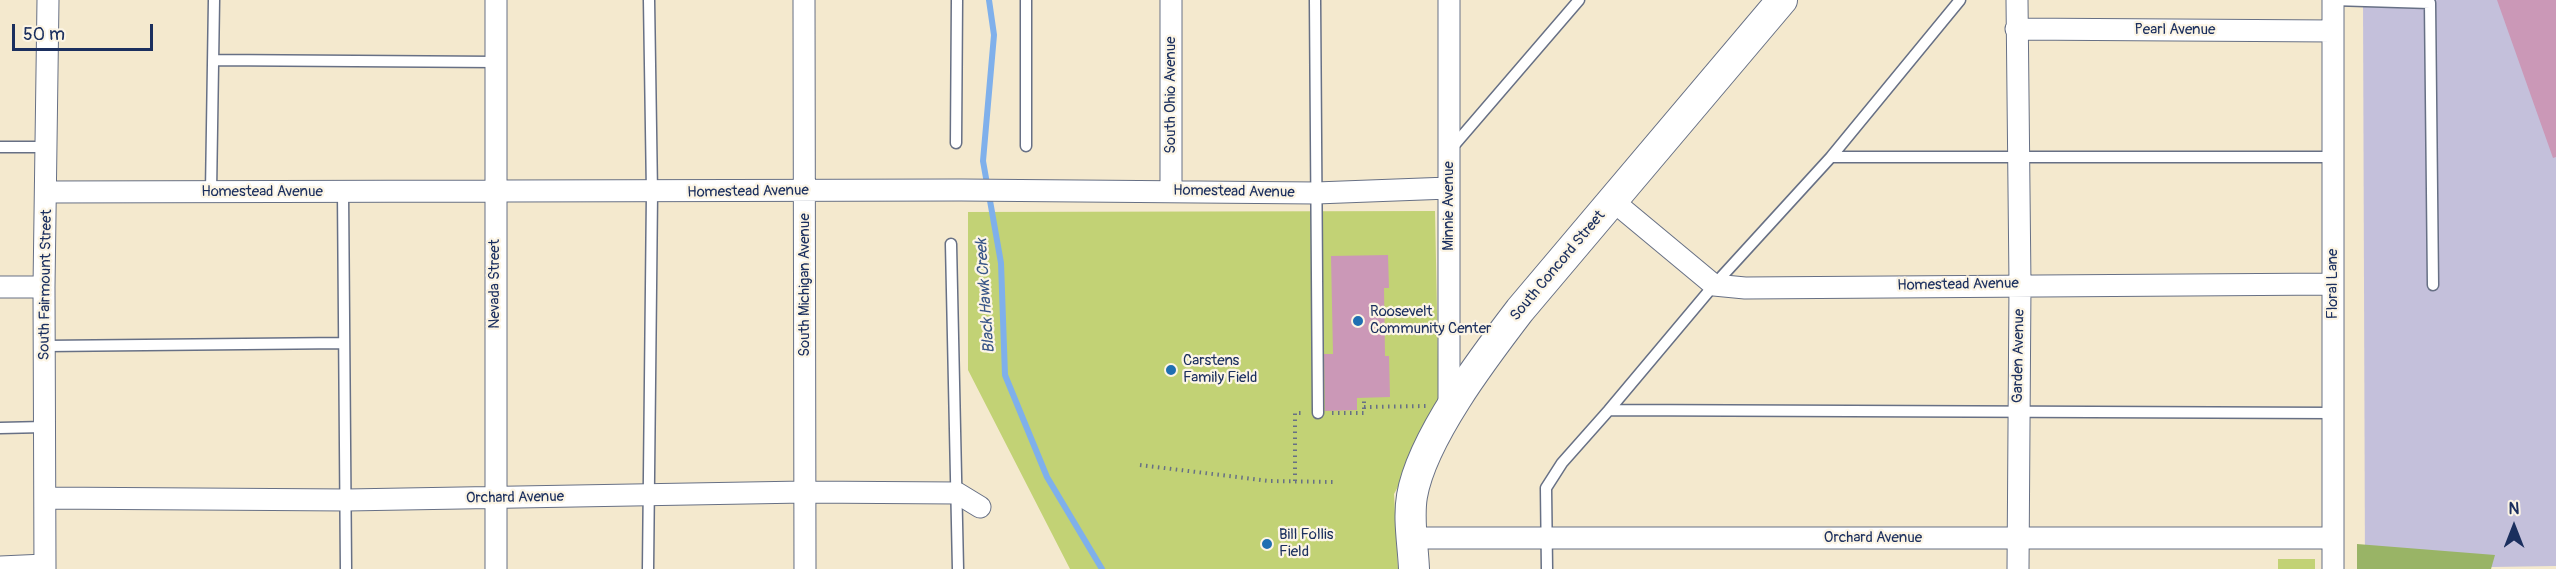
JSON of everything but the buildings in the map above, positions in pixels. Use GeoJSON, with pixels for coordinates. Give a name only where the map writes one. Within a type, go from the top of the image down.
{"type":"FeatureCollection","features":[{"type":"Feature","properties":{"kind":"street","name":"South Fairmount Street"},"geometry":{"type":"LineString","coordinates":[[45,567],[44,287],[48,0]]}},
{"type":"Feature","properties":{"kind":"street","name":"Nevada Street"},"geometry":{"type":"LineString","coordinates":[[496,0],[496,569]]}},
{"type":"Feature","properties":{"kind":"street","name":"South Michigan Avenue"},"geometry":{"type":"LineString","coordinates":[[804,0],[806,569]]}},
{"type":"Feature","properties":{"kind":"street","name":"South Ohio Avenue"},"geometry":{"type":"LineString","coordinates":[[1171,0],[1172,191]]}},
{"type":"Feature","properties":{"kind":"street","name":"Minnie Avenue"},"geometry":{"type":"LineString","coordinates":[[1441,409],[1449,188],[1449,0]]}},
{"type":"Feature","properties":{"kind":"street","name":"South Concord Street"},"geometry":{"type":"LineString","coordinates":[[1414,569],[1411,508],[1417,476],[1441,409],[1782,0]]}},
{"type":"Feature","properties":{"kind":"street","name":"Garden Avenue"},"geometry":{"type":"LineString","coordinates":[[2017,0],[2020,156],[2018,569]]}},
{"type":"Feature","properties":{"kind":"street","name":"Floral Lane"},"geometry":{"type":"LineString","coordinates":[[2333,569],[2334,0]]}},
{"type":"Feature","properties":{"kind":"street","name":"Pearl Avenue"},"geometry":{"type":"LineString","coordinates":[[2016,29],[2333,31]]}},
{"type":"Feature","properties":{"kind":"street","name":"Homestead Avenue"},"geometry":{"type":"LineString","coordinates":[[47,192],[652,193],[1042,190],[1316,193],[1449,188]]}},
{"type":"Feature","properties":{"kind":"street"},"geometry":{"type":"LineString","coordinates":[[1613,201],[1714,285]]}},
{"type":"Feature","properties":{"kind":"street","name":"Homestead Avenue"},"geometry":{"type":"LineString","coordinates":[[1714,285],[1745,288],[2020,284],[2334,284]]}},
{"type":"Feature","properties":{"kind":"street"},"geometry":{"type":"LineString","coordinates":[[0,287],[44,287]]}},
{"type":"Feature","properties":{"kind":"street","name":"Orchard Avenue"},"geometry":{"type":"LineString","coordinates":[[46,498],[347,500],[804,492],[957,493]]}},
{"type":"Feature","properties":{"kind":"street"},"geometry":{"type":"LineString","coordinates":[[957,493],[980,507]]}},
{"type":"Feature","properties":{"kind":"street","name":"Orchard Avenue"},"geometry":{"type":"LineString","coordinates":[[1412,538],[2333,538]]}},
{"type":"Feature","properties":{"kind":"street"},"geometry":{"type":"LineString","coordinates":[[0,567],[45,567]]}},
{"type":"Feature","properties":{"kind":"lane"},"geometry":{"type":"LineString","coordinates":[[211,192],[214,0]]}},
{"type":"Feature","properties":{"kind":"lane"},"geometry":{"type":"LineString","coordinates":[[648,569],[652,193],[649,0]]}},
{"type":"Feature","properties":{"kind":"lane"},"geometry":{"type":"LineString","coordinates":[[956,143],[957,0]]}},
{"type":"Feature","properties":{"kind":"lane"},"geometry":{"type":"LineString","coordinates":[[1026,0],[1026,146]]}},
{"type":"Feature","properties":{"kind":"lane"},"geometry":{"type":"LineString","coordinates":[[1315,0],[1318,413]]}},
{"type":"Feature","properties":{"kind":"lane"},"geometry":{"type":"LineString","coordinates":[[1449,152],[1579,0]]}},
{"type":"Feature","properties":{"kind":"lane"},"geometry":{"type":"LineString","coordinates":[[1547,569],[1546,488],[1562,463],[1714,285],[1831,157],[1960,0]]}},
{"type":"Feature","properties":{"kind":"lane"},"geometry":{"type":"LineString","coordinates":[[2334,0],[2430,3],[2433,285]]}},
{"type":"Feature","properties":{"kind":"lane"},"geometry":{"type":"LineString","coordinates":[[213,60],[496,62]]}},
{"type":"Feature","properties":{"kind":"lane"},"geometry":{"type":"LineString","coordinates":[[0,147],[47,147]]}},
{"type":"Feature","properties":{"kind":"lane"},"geometry":{"type":"LineString","coordinates":[[1831,157],[2334,157]]}},
{"type":"Feature","properties":{"kind":"lane"},"geometry":{"type":"LineString","coordinates":[[343,192],[346,569]]}},
{"type":"Feature","properties":{"kind":"lane"},"geometry":{"type":"LineString","coordinates":[[951,244],[958,569]]}},
{"type":"Feature","properties":{"kind":"lane"},"geometry":{"type":"LineString","coordinates":[[45,346],[344,343]]}},
{"type":"Feature","properties":{"kind":"lane"},"geometry":{"type":"LineString","coordinates":[[1609,410],[2333,412]]}},
{"type":"Feature","properties":{"kind":"lane"},"geometry":{"type":"LineString","coordinates":[[0,428],[44,427]]}},
{"type":"Feature","properties":{"kind":"path"},"geometry":{"type":"LineString","coordinates":[[1364,407],[1441,409]]}},
{"type":"Feature","properties":{"kind":"path"},"geometry":{"type":"LineString","coordinates":[[1140,465],[1269,481],[1333,482]]}},
{"type":"Feature","properties":{"kind":"shaded area"},"geometry":{"type":"Polygon","coordinates":[[[2363,0],[2556,0],[2556,566],[2365,569],[2363,0]]]}},
{"type":"Feature","properties":{"kind":"green space"},"geometry":{"type":"Polygon","coordinates":[[[1435,211],[1439,411],[1394,494],[1398,569],[1070,569],[968,370],[968,212],[1435,211]]]}},
{"type":"Feature","properties":{"kind":"green space"},"geometry":{"type":"Polygon","coordinates":[[[2357,544],[2495,555],[2491,569],[2357,569],[2357,544]]]}},
{"type":"Feature","properties":{"kind":"green space"},"geometry":{"type":"Polygon","coordinates":[[[2278,559],[2315,559],[2315,569],[2278,569],[2278,559]]]}},
{"type":"Feature","properties":{"kind":"waterway","name":"Black Hawk Creek"},"geometry":{"type":"LineString","coordinates":[[989,0],[994,35],[983,161],[1001,263],[1005,375],[1047,477],[1102,569]]}},
{"type":"Feature","properties":{"kind":"place","name":"Roosevelt Community Center"},"geometry":{"type":"Point","coordinates":[1358,321]}},
{"type":"Feature","properties":{"kind":"place","name":"Carstens Family Field"},"geometry":{"type":"Point","coordinates":[1171,370]}},
{"type":"Feature","properties":{"kind":"place","name":"Bill Follis Field"},"geometry":{"type":"Point","coordinates":[1267,544]}}]}
